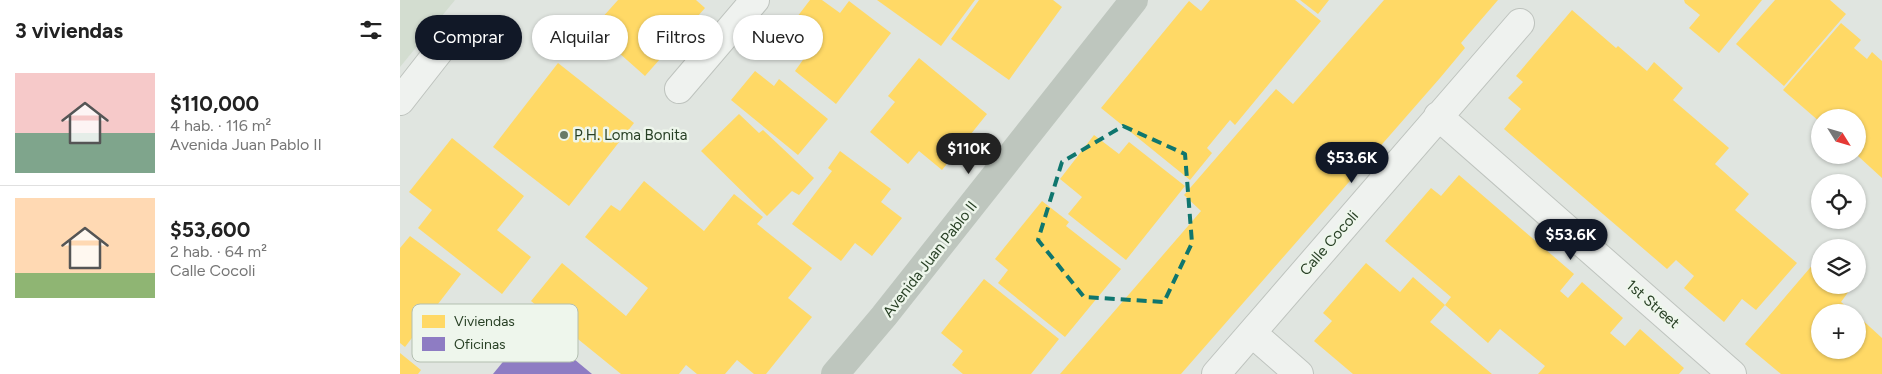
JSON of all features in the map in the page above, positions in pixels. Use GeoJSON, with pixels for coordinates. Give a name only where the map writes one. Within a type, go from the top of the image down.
{"type":"FeatureCollection","features":[{"type":"Feature","properties":{"kind":"main road","name":"Avenida Juan Pablo II"},"geometry":{"type":"LineString","coordinates":[[834,374],[884,316],[1134,0]]}},
{"type":"Feature","properties":{"kind":"street"},"geometry":{"type":"LineString","coordinates":[[679,89],[755,0]]}},
{"type":"Feature","properties":{"kind":"street","name":"Calle Cocoli"},"geometry":{"type":"LineString","coordinates":[[1216,374],[1520,23]]}},
{"type":"Feature","properties":{"kind":"street"},"geometry":{"type":"LineString","coordinates":[[400,101],[432,60]]}},
{"type":"Feature","properties":{"kind":"street","name":"1st Street"},"geometry":{"type":"LineString","coordinates":[[1438,116],[1732,374]]}},
{"type":"Feature","properties":{"kind":"street"},"geometry":{"type":"LineString","coordinates":[[1252,333],[1299,374]]}},
{"type":"Feature","properties":{"kind":"highlighted area"},"geometry":{"type":"Polygon","coordinates":[[[1123,126],[1185,154],[1192,243],[1164,302],[1084,297],[1038,240],[1062,162],[1123,126]]]}},
{"type":"Feature","properties":{"kind":"shaded area"},"geometry":{"type":"Polygon","coordinates":[[[400,0],[455,0],[443,15],[415,15],[415,49],[400,67],[400,0]]]}},
{"type":"Feature","properties":{"kind":"building: Viviendas"},"geometry":{"type":"Polygon","coordinates":[[[618,0],[696,0],[705,8],[699,15],[638,15],[638,60],[659,60],[645,76],[627,60],[628,15],[605,15],[618,0]]]}},
{"type":"Feature","properties":{"kind":"building: Viviendas"},"geometry":{"type":"Polygon","coordinates":[[[810,0],[822,0],[840,13],[849,1],[891,33],[836,104],[795,71],[803,60],[823,60],[823,15],[799,15],[810,0]]]}},
{"type":"Feature","properties":{"kind":"building: Viviendas"},"geometry":{"type":"Polygon","coordinates":[[[877,0],[975,0],[941,46],[877,0]]]}},
{"type":"Feature","properties":{"kind":"building: Viviendas"},"geometry":{"type":"Polygon","coordinates":[[[979,0],[1053,0],[1062,7],[1009,80],[951,39],[979,0]]]}},
{"type":"Feature","properties":{"kind":"building: Viviendas"},"geometry":{"type":"Polygon","coordinates":[[[1210,0],[1295,0],[1321,21],[1235,125],[1230,120],[1207,148],[1212,153],[1190,180],[1101,108],[1189,1],[1201,11],[1210,0]]]}},
{"type":"Feature","properties":{"kind":"building: Viviendas"},"geometry":{"type":"Polygon","coordinates":[[[1300,0],[1329,0],[1318,14],[1300,0]]]}},
{"type":"Feature","properties":{"kind":"building: Viviendas"},"geometry":{"type":"Polygon","coordinates":[[[1384,0],[1498,0],[1461,43],[1465,48],[1440,78],[1181,374],[1060,374],[1201,211],[1184,195],[1276,89],[1293,104],[1384,0]]]}},
{"type":"Feature","properties":{"kind":"building: Viviendas"},"geometry":{"type":"Polygon","coordinates":[[[1684,0],[1762,0],[1719,53],[1689,28],[1700,15],[1685,3],[1684,0]]]}},
{"type":"Feature","properties":{"kind":"building: Viviendas"},"geometry":{"type":"Polygon","coordinates":[[[1775,0],[1830,0],[1846,14],[1784,86],[1736,44],[1775,0]]]}},
{"type":"Feature","properties":{"kind":"building: Viviendas"},"geometry":{"type":"Polygon","coordinates":[[[1572,10],[1616,48],[1618,46],[1647,71],[1654,62],[1683,88],[1673,100],[1729,148],[1715,164],[1749,194],[1735,210],[1797,263],[1756,310],[1742,299],[1724,322],[1684,288],[1694,276],[1676,260],[1667,269],[1504,129],[1521,109],[1508,98],[1523,82],[1516,76],[1572,10]]]}},
{"type":"Feature","properties":{"kind":"building: Viviendas"},"geometry":{"type":"Polygon","coordinates":[[[1841,23],[1861,40],[1854,48],[1867,59],[1872,52],[1882,61],[1882,178],[1866,163],[1866,109],[1811,109],[1811,114],[1783,90],[1841,23]]]}},
{"type":"Feature","properties":{"kind":"building: Viviendas"},"geometry":{"type":"Polygon","coordinates":[[[919,58],[987,114],[942,170],[919,151],[908,164],[870,132],[895,102],[888,96],[919,58]]]}},
{"type":"Feature","properties":{"kind":"building: Viviendas","name":"P.H. Loma Bonita"},"geometry":{"type":"Polygon","coordinates":[[[558,63],[634,123],[569,206],[493,147],[558,63]]]}},
{"type":"Feature","properties":{"kind":"building: Viviendas"},"geometry":{"type":"Polygon","coordinates":[[[755,71],[774,86],[779,79],[828,119],[798,155],[731,100],[755,71]]]}},
{"type":"Feature","properties":{"kind":"building: Viviendas"},"geometry":{"type":"Polygon","coordinates":[[[739,114],[759,133],[763,130],[814,178],[799,195],[792,191],[767,216],[701,151],[739,114]]]}},
{"type":"Feature","properties":{"kind":"building: Viviendas"},"geometry":{"type":"Polygon","coordinates":[[[1094,135],[1119,154],[1129,142],[1185,186],[1126,260],[1068,214],[1082,197],[1060,179],[1094,135]]]}},
{"type":"Feature","properties":{"kind":"building: Viviendas"},"geometry":{"type":"Polygon","coordinates":[[[452,138],[524,196],[497,230],[531,257],[502,294],[418,228],[432,210],[409,192],[452,138]]]}},
{"type":"Feature","properties":{"kind":"building: Viviendas"},"geometry":{"type":"Polygon","coordinates":[[[840,151],[891,189],[881,202],[902,218],[872,256],[855,243],[841,261],[792,224],[832,171],[828,168],[840,151]]]}},
{"type":"Feature","properties":{"kind":"building: Viviendas"},"geometry":{"type":"Polygon","coordinates":[[[1459,175],[1574,274],[1560,291],[1568,298],[1582,282],[1623,318],[1610,333],[1625,346],[1640,329],[1684,368],[1679,374],[1538,374],[1545,366],[1500,329],[1488,343],[1445,305],[1451,297],[1385,241],[1431,188],[1441,196],[1459,175]]]}},
{"type":"Feature","properties":{"kind":"building: Viviendas"},"geometry":{"type":"Polygon","coordinates":[[[644,181],[704,231],[734,194],[763,217],[757,224],[812,268],[788,298],[812,317],[766,374],[754,374],[737,360],[725,374],[697,374],[686,365],[679,374],[621,374],[578,339],[578,304],[535,304],[531,301],[562,263],[626,316],[648,288],[585,237],[611,205],[620,211],[644,181]]]}},
{"type":"Feature","properties":{"kind":"building: Viviendas"},"geometry":{"type":"Polygon","coordinates":[[[1042,201],[1069,222],[1066,226],[1121,269],[1065,337],[998,283],[1008,270],[995,259],[1042,201]]]}},
{"type":"Feature","properties":{"kind":"building: Viviendas"},"geometry":{"type":"Polygon","coordinates":[[[410,236],[461,274],[438,304],[412,304],[412,338],[405,347],[400,343],[400,248],[410,236]]]}},
{"type":"Feature","properties":{"kind":"building: Viviendas"},"geometry":{"type":"Polygon","coordinates":[[[1366,263],[1400,292],[1413,277],[1445,305],[1430,322],[1492,374],[1353,374],[1314,341],[1332,321],[1323,313],[1366,263]]]}},
{"type":"Feature","properties":{"kind":"building: Viviendas"},"geometry":{"type":"Polygon","coordinates":[[[1811,267],[1811,294],[1847,294],[1841,302],[1843,304],[1811,304],[1811,359],[1866,359],[1866,323],[1882,338],[1882,374],[1781,374],[1745,344],[1811,267]]]}},
{"type":"Feature","properties":{"kind":"building: Viviendas"},"geometry":{"type":"Polygon","coordinates":[[[984,279],[1059,339],[1031,374],[963,374],[952,365],[963,351],[941,333],[984,279]]]}},
{"type":"Feature","properties":{"kind":"building: Viviendas"},"geometry":{"type":"Polygon","coordinates":[[[400,353],[421,370],[418,374],[400,374],[400,353]]]}},
{"type":"Feature","properties":{"kind":"building: Oficinas"},"geometry":{"type":"Polygon","coordinates":[[[503,362],[578,362],[592,374],[493,374],[503,362]]]}},
{"type":"Feature","properties":{"kind":"place","name":"P.H. Loma Bonita"},"geometry":{"type":"Point","coordinates":[564,135]}}]}
